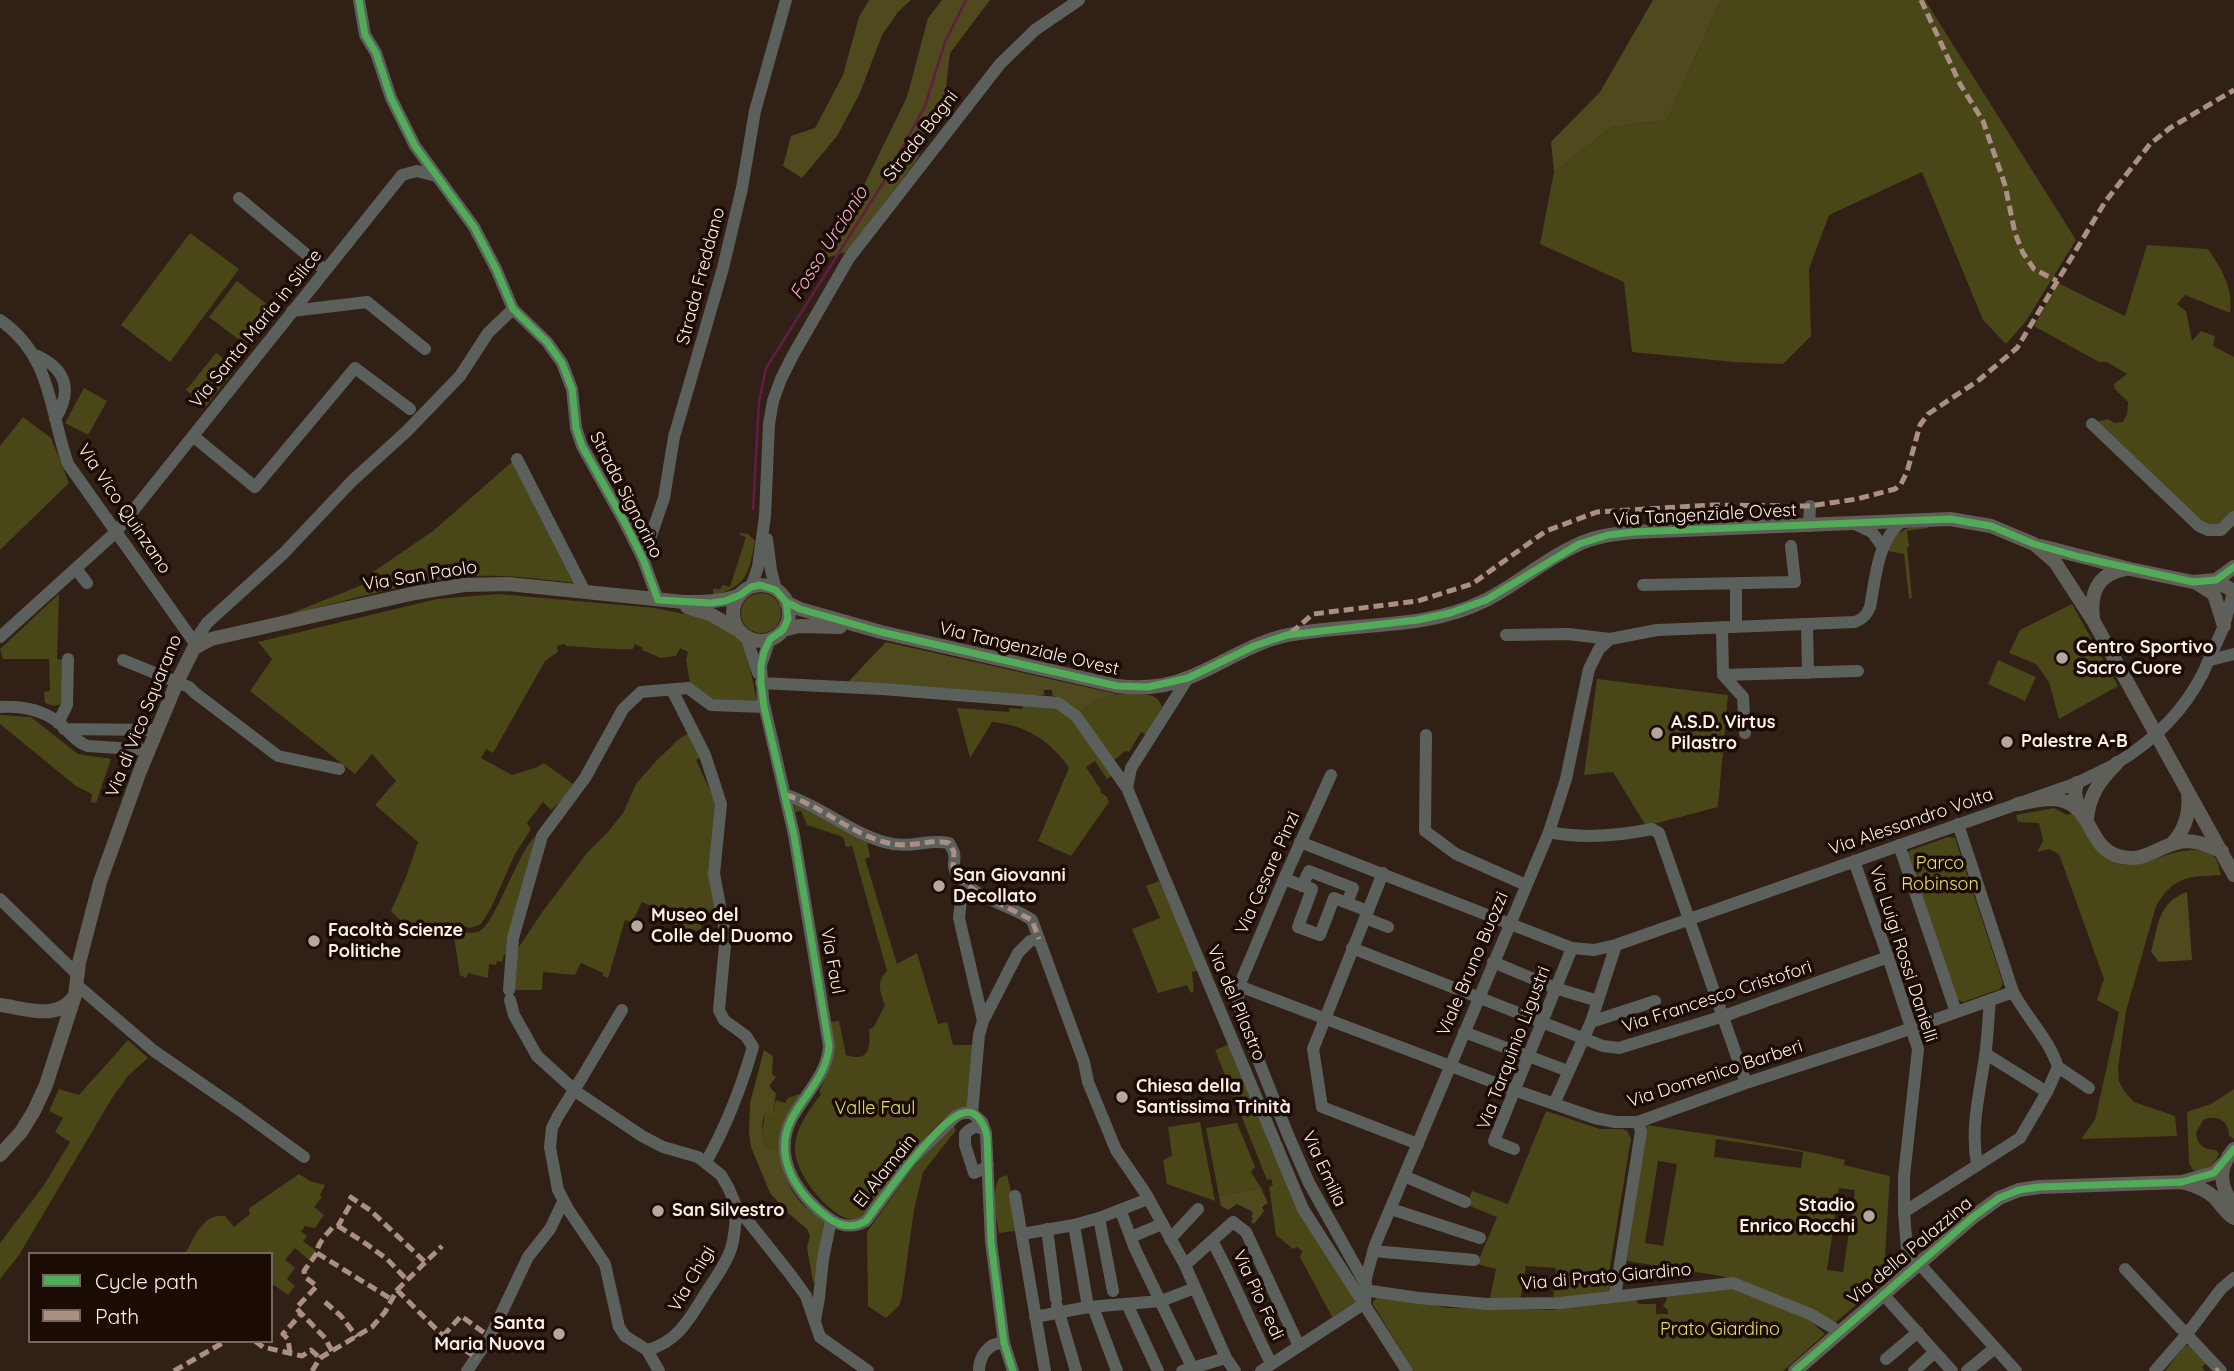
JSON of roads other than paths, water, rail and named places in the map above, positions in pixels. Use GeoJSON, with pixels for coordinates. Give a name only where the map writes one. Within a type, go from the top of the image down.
{"type":"FeatureCollection","features":[{"type":"Feature","properties":{"kind":"main road","name":"Via Tangenziale Ovest"},"geometry":{"type":"LineString","coordinates":[[786,602],[800,609],[881,632],[1117,686],[1148,687],[1188,678],[1254,646],[1287,635],[1417,621],[1450,613],[1486,600],[1579,544],[1608,535],[1950,519],[1979,523],[2003,529],[2034,544],[2055,562],[2094,622],[2234,872]]}},
{"type":"Feature","properties":{"kind":"main road"},"geometry":{"type":"LineString","coordinates":[[2034,544],[2130,569],[2234,590]]}},
{"type":"Feature","properties":{"kind":"main road"},"geometry":{"type":"LineString","coordinates":[[2215,587],[2234,567]]}},
{"type":"Feature","properties":{"kind":"main road"},"geometry":{"type":"LineString","coordinates":[[2094,622],[2092,600],[2097,584],[2112,573],[2130,569]]}},
{"type":"Feature","properties":{"kind":"main road","name":"Via San Paolo"},"geometry":{"type":"LineString","coordinates":[[194,645],[415,593],[464,585],[508,584],[711,603],[725,601],[746,591]]}},
{"type":"Feature","properties":{"kind":"main road"},"geometry":{"type":"LineString","coordinates":[[765,586],[776,590],[786,602],[788,619],[783,630],[770,639],[758,641],[743,634],[735,623],[733,611],[746,591],[765,586]]}},
{"type":"Feature","properties":{"kind":"main road"},"geometry":{"type":"LineString","coordinates":[[2215,587],[2222,629]]}},
{"type":"Feature","properties":{"kind":"main road","name":"Via San Paolo"},"geometry":{"type":"LineString","coordinates":[[658,600],[710,614],[743,634]]}},
{"type":"Feature","properties":{"kind":"main road","name":"Via Tangenziale Ovest"},"geometry":{"type":"LineString","coordinates":[[783,630],[799,626],[830,626],[881,632]]}},
{"type":"Feature","properties":{"kind":"main road","name":"Via di Vico Squarano"},"geometry":{"type":"LineString","coordinates":[[0,1155],[21,1132],[46,1085],[77,985],[83,944],[100,882],[149,750],[194,645]]}},
{"type":"Feature","properties":{"kind":"main road"},"geometry":{"type":"LineString","coordinates":[[2084,812],[2100,780],[2117,763]]}},
{"type":"Feature","properties":{"kind":"main road"},"geometry":{"type":"LineString","coordinates":[[2077,783],[2075,792],[2093,834],[2102,846],[2113,854],[2139,858],[2172,844],[2191,841],[2222,851]]}},
{"type":"Feature","properties":{"kind":"main road"},"geometry":{"type":"LineString","coordinates":[[2172,844],[2185,827],[2189,804],[2188,790]]}},
{"type":"Feature","properties":{"kind":"main road"},"geometry":{"type":"LineString","coordinates":[[2018,804],[2051,799],[2084,812]]}},
{"type":"Feature","properties":{"kind":"main road"},"geometry":{"type":"LineString","coordinates":[[0,1005],[60,1011],[68,1006],[77,985]]}},
{"type":"Feature","properties":{"kind":"main road"},"geometry":{"type":"LineString","coordinates":[[49,1012],[57,1018],[63,1037]]}},
{"type":"Feature","properties":{"kind":"main road"},"geometry":{"type":"LineString","coordinates":[[2234,1149],[2224,1163],[2221,1178],[2225,1193],[2234,1205]]}},
{"type":"Feature","properties":{"kind":"main road","name":"Via della Palazzina"},"geometry":{"type":"LineString","coordinates":[[1795,1371],[1919,1262],[1999,1198],[2019,1190],[2081,1184],[2182,1182],[2214,1173],[2224,1163]]}},
{"type":"Feature","properties":{"kind":"main road"},"geometry":{"type":"LineString","coordinates":[[2182,1182],[2212,1196],[2226,1213],[2234,1218]]}},
{"type":"Feature","properties":{"kind":"street","name":"Strada Signorino"},"geometry":{"type":"LineString","coordinates":[[359,0],[365,35],[376,53],[391,98],[415,146],[474,227],[513,309],[547,342],[562,363],[572,389],[576,428],[582,446],[643,559],[658,600]]}},
{"type":"Feature","properties":{"kind":"street","name":"Strada Freddano"},"geometry":{"type":"LineString","coordinates":[[643,559],[664,498],[674,437],[723,268],[742,188],[755,111],[786,0]]}},
{"type":"Feature","properties":{"kind":"street","name":"Strada Bagni"},"geometry":{"type":"LineString","coordinates":[[746,591],[758,567],[765,516],[769,424],[773,401],[780,379],[839,274],[1000,64],[1035,30],[1079,0]]}},
{"type":"Feature","properties":{"kind":"street","name":"Via Santa Maria in Silice"},"geometry":{"type":"LineString","coordinates":[[0,637],[116,532],[402,175],[417,171],[436,176]]}},
{"type":"Feature","properties":{"kind":"street"},"geometry":{"type":"LineString","coordinates":[[239,198],[325,270]]}},
{"type":"Feature","properties":{"kind":"street"},"geometry":{"type":"LineString","coordinates":[[292,311],[367,302],[425,349]]}},
{"type":"Feature","properties":{"kind":"street","name":"Via di Vico Squarano"},"geometry":{"type":"LineString","coordinates":[[194,645],[207,623],[284,553],[352,481],[407,431],[460,376],[488,333],[513,309]]}},
{"type":"Feature","properties":{"kind":"street","name":"Via Vico Quinzano"},"geometry":{"type":"LineString","coordinates":[[0,320],[22,339],[47,382],[68,464],[194,645]]}},
{"type":"Feature","properties":{"kind":"street"},"geometry":{"type":"LineString","coordinates":[[32,354],[48,362],[63,379],[66,399],[55,419]]}},
{"type":"Feature","properties":{"kind":"street"},"geometry":{"type":"LineString","coordinates":[[193,436],[255,487],[355,368],[410,409]]}},
{"type":"Feature","properties":{"kind":"street"},"geometry":{"type":"LineString","coordinates":[[47,382],[55,378],[63,379]]}},
{"type":"Feature","properties":{"kind":"street"},"geometry":{"type":"LineString","coordinates":[[2091,424],[2199,526],[2208,530],[2221,530],[2234,517]]}},
{"type":"Feature","properties":{"kind":"street"},"geometry":{"type":"LineString","coordinates":[[517,459],[585,592]]}},
{"type":"Feature","properties":{"kind":"street"},"geometry":{"type":"LineString","coordinates":[[1809,526],[1810,506]]}},
{"type":"Feature","properties":{"kind":"street","name":"Strada Bagni"},"geometry":{"type":"LineString","coordinates":[[765,516],[776,590]]}},
{"type":"Feature","properties":{"kind":"street"},"geometry":{"type":"LineString","coordinates":[[1506,635],[1568,634],[1610,639],[1657,630],[1855,622],[1864,617],[1870,607],[1882,546],[1902,521]]}},
{"type":"Feature","properties":{"kind":"street"},"geometry":{"type":"LineString","coordinates":[[1855,524],[1872,532],[1882,546]]}},
{"type":"Feature","properties":{"kind":"street"},"geometry":{"type":"LineString","coordinates":[[1643,584],[1795,582],[1791,546]]}},
{"type":"Feature","properties":{"kind":"street"},"geometry":{"type":"LineString","coordinates":[[76,569],[87,583]]}},
{"type":"Feature","properties":{"kind":"street"},"geometry":{"type":"LineString","coordinates":[[1736,584],[1736,627]]}},
{"type":"Feature","properties":{"kind":"street","name":"Via Alessandro Volta"},"geometry":{"type":"LineString","coordinates":[[1300,842],[1572,948],[1594,950],[1616,945],[2077,783],[2117,763],[2170,721],[2186,701],[2212,654],[2234,590]]}},
{"type":"Feature","properties":{"kind":"street"},"geometry":{"type":"LineString","coordinates":[[220,612],[224,626],[234,634]]}},
{"type":"Feature","properties":{"kind":"street"},"geometry":{"type":"LineString","coordinates":[[1807,624],[1808,673]]}},
{"type":"Feature","properties":{"kind":"street"},"geometry":{"type":"LineString","coordinates":[[1722,627],[1723,675],[1744,697],[1745,733]]}},
{"type":"Feature","properties":{"kind":"street"},"geometry":{"type":"LineString","coordinates":[[2212,654],[2232,650],[2222,629]]}},
{"type":"Feature","properties":{"kind":"street","name":"Via Faul"},"geometry":{"type":"LineString","coordinates":[[743,634],[761,684]]}},
{"type":"Feature","properties":{"kind":"street","name":"Via Faul"},"geometry":{"type":"LineString","coordinates":[[770,639],[761,664],[764,707],[786,795],[829,1046],[829,1056],[816,1084],[792,1119],[785,1154],[792,1179],[802,1194],[810,1205],[831,1220]]}},
{"type":"Feature","properties":{"kind":"street","name":"Viale Bruno Buozzi"},"geometry":{"type":"LineString","coordinates":[[1365,1292],[1373,1251],[1549,832],[1570,764],[1589,669],[1599,649],[1610,639]]}},
{"type":"Feature","properties":{"kind":"street"},"geometry":{"type":"LineString","coordinates":[[56,720],[67,705],[68,659]]}},
{"type":"Feature","properties":{"kind":"street"},"geometry":{"type":"LineString","coordinates":[[122,660],[177,682],[278,755],[339,769]]}},
{"type":"Feature","properties":{"kind":"street"},"geometry":{"type":"LineString","coordinates":[[1723,675],[1858,671]]}},
{"type":"Feature","properties":{"kind":"street"},"geometry":{"type":"LineString","coordinates":[[1127,788],[1130,768],[1188,678]]}},
{"type":"Feature","properties":{"kind":"street","name":"Via del Pilastro"},"geometry":{"type":"LineString","coordinates":[[761,684],[882,689],[1058,703],[1076,716],[1127,788],[1303,1209],[1365,1292],[1407,1371]]}},
{"type":"Feature","properties":{"kind":"street"},"geometry":{"type":"LineString","coordinates":[[1148,687],[1161,692],[1166,701],[1164,715]]}},
{"type":"Feature","properties":{"kind":"street"},"geometry":{"type":"LineString","coordinates":[[764,707],[711,705],[688,688],[641,692],[623,709],[585,778],[542,836],[513,938],[510,995],[514,1015],[537,1056],[578,1093],[653,1141],[706,1162],[721,1175],[736,1206],[806,1296],[820,1337],[868,1371]]}},
{"type":"Feature","properties":{"kind":"street"},"geometry":{"type":"LineString","coordinates":[[672,690],[705,755],[721,804],[714,874],[725,945],[719,1010],[724,1020],[746,1036],[753,1047],[739,1094],[723,1132],[706,1162]]}},
{"type":"Feature","properties":{"kind":"street"},"geometry":{"type":"LineString","coordinates":[[1,706],[35,710],[56,720],[81,744],[149,750]]}},
{"type":"Feature","properties":{"kind":"street"},"geometry":{"type":"LineString","coordinates":[[56,720],[157,730]]}},
{"type":"Feature","properties":{"kind":"street"},"geometry":{"type":"LineString","coordinates":[[1426,735],[1425,831],[1456,854],[1526,885]]}},
{"type":"Feature","properties":{"kind":"street","name":"Via Cesare Pinzi"},"geometry":{"type":"LineString","coordinates":[[1239,986],[1331,775]]}},
{"type":"Feature","properties":{"kind":"street"},"geometry":{"type":"LineString","coordinates":[[786,795],[799,799],[860,833],[880,841],[905,846],[939,841],[949,843],[954,852],[953,867],[957,875],[980,894],[1032,920],[1084,1062],[1088,1082],[1116,1150],[1148,1199],[1185,1265],[1234,1371]]}},
{"type":"Feature","properties":{"kind":"street"},"geometry":{"type":"LineString","coordinates":[[1958,824],[2013,992],[2024,1012],[2052,1049],[2058,1067],[2089,1088]]}},
{"type":"Feature","properties":{"kind":"street"},"geometry":{"type":"LineString","coordinates":[[1549,832],[1562,835],[1619,836],[1652,829],[1659,833],[1746,1083]]}},
{"type":"Feature","properties":{"kind":"street"},"geometry":{"type":"LineString","coordinates":[[1899,845],[1956,1012]]}},
{"type":"Feature","properties":{"kind":"street","name":"Via Luigi Rossi Danielli"},"geometry":{"type":"LineString","coordinates":[[1854,861],[1917,1049],[1904,1176],[1907,1250],[2016,1371]]}},
{"type":"Feature","properties":{"kind":"street"},"geometry":{"type":"LineString","coordinates":[[1302,886],[1309,871],[1353,888],[1347,903]]}},
{"type":"Feature","properties":{"kind":"street"},"geometry":{"type":"LineString","coordinates":[[1383,873],[1313,1049],[1322,1107],[1418,1144]]}},
{"type":"Feature","properties":{"kind":"street"},"geometry":{"type":"LineString","coordinates":[[1284,879],[1312,889],[1298,927],[1320,935],[1334,898],[1388,927]]}},
{"type":"Feature","properties":{"kind":"street"},"geometry":{"type":"LineString","coordinates":[[0,899],[77,985],[147,1045],[304,1157]]}},
{"type":"Feature","properties":{"kind":"street"},"geometry":{"type":"LineString","coordinates":[[961,900],[959,918],[983,1021]]}},
{"type":"Feature","properties":{"kind":"street"},"geometry":{"type":"LineString","coordinates":[[972,1112],[979,1035],[983,1021],[1018,953],[1030,941],[1039,939]]}},
{"type":"Feature","properties":{"kind":"street"},"geometry":{"type":"LineString","coordinates":[[1554,1104],[1591,1022],[1616,945]]}},
{"type":"Feature","properties":{"kind":"street","name":"Via Francesco Cristofori"},"geometry":{"type":"LineString","coordinates":[[1352,948],[1603,1046],[1619,1048],[1724,1016],[1888,957]]}},
{"type":"Feature","properties":{"kind":"street","name":"Via Tarquinio Ligustri"},"geometry":{"type":"LineString","coordinates":[[1514,1149],[1494,1141],[1572,948]]}},
{"type":"Feature","properties":{"kind":"street"},"geometry":{"type":"LineString","coordinates":[[1493,962],[1555,988],[1598,1001]]}},
{"type":"Feature","properties":{"kind":"street","name":"Via Emilia"},"geometry":{"type":"LineString","coordinates":[[1239,986],[1238,1001],[1246,1029],[1288,1135],[1365,1292]]}},
{"type":"Feature","properties":{"kind":"street","name":"Via Domenico Barberi"},"geometry":{"type":"LineString","coordinates":[[1239,986],[1514,1090],[1595,1118],[1615,1122],[1638,1122],[2013,992]]}},
{"type":"Feature","properties":{"kind":"street"},"geometry":{"type":"LineString","coordinates":[[1591,1022],[1655,1001]]}},
{"type":"Feature","properties":{"kind":"street"},"geometry":{"type":"LineString","coordinates":[[1977,1164],[1973,1145],[1986,1054],[1990,1001]]}},
{"type":"Feature","properties":{"kind":"street"},"geometry":{"type":"LineString","coordinates":[[622,1010],[558,1116],[552,1128],[550,1147],[558,1190],[563,1202],[605,1264],[619,1327],[625,1336],[647,1350],[659,1371]]}},
{"type":"Feature","properties":{"kind":"street"},"geometry":{"type":"LineString","coordinates":[[1464,1032],[1568,1072]]}},
{"type":"Feature","properties":{"kind":"street"},"geometry":{"type":"LineString","coordinates":[[1986,1054],[2047,1092]]}},
{"type":"Feature","properties":{"kind":"street"},"geometry":{"type":"LineString","coordinates":[[1904,1212],[2020,1138],[2058,1067]]}},
{"type":"Feature","properties":{"kind":"street"},"geometry":{"type":"LineString","coordinates":[[988,1165],[974,1173],[965,1145],[966,1122],[956,1116],[963,1112],[972,1112],[982,1122],[985,1130],[988,1165],[991,1242],[1004,1343],[1013,1371]]}},
{"type":"Feature","properties":{"kind":"street","name":"El Alamain"},"geometry":{"type":"LineString","coordinates":[[831,1220],[850,1226],[866,1221],[912,1160],[956,1116]]}},
{"type":"Feature","properties":{"kind":"street"},"geometry":{"type":"LineString","coordinates":[[1615,1296],[1641,1131],[1638,1122]]}},
{"type":"Feature","properties":{"kind":"street"},"geometry":{"type":"LineString","coordinates":[[965,1134],[973,1127],[985,1130]]}},
{"type":"Feature","properties":{"kind":"street"},"geometry":{"type":"LineString","coordinates":[[1404,1176],[1465,1202]]}},
{"type":"Feature","properties":{"kind":"street"},"geometry":{"type":"LineString","coordinates":[[1015,1196],[1045,1371]]}},
{"type":"Feature","properties":{"kind":"street"},"geometry":{"type":"LineString","coordinates":[[1022,1234],[1100,1218],[1148,1199]]}},
{"type":"Feature","properties":{"kind":"street"},"geometry":{"type":"LineString","coordinates":[[467,1371],[496,1326],[528,1257],[550,1229],[563,1202]]}},
{"type":"Feature","properties":{"kind":"street","name":"Via Chigi"},"geometry":{"type":"LineString","coordinates":[[647,1350],[668,1341],[693,1316],[732,1246],[736,1206]]}},
{"type":"Feature","properties":{"kind":"street"},"geometry":{"type":"LineString","coordinates":[[1170,1239],[1198,1209]]}},
{"type":"Feature","properties":{"kind":"street"},"geometry":{"type":"LineString","coordinates":[[1391,1209],[1480,1238]]}},
{"type":"Feature","properties":{"kind":"street"},"geometry":{"type":"LineString","coordinates":[[1124,1217],[1135,1249],[1161,1301],[1189,1370],[1226,1358]]}},
{"type":"Feature","properties":{"kind":"street"},"geometry":{"type":"LineString","coordinates":[[1100,1218],[1118,1299],[1158,1371]]}},
{"type":"Feature","properties":{"kind":"street"},"geometry":{"type":"LineString","coordinates":[[814,1322],[831,1220]]}},
{"type":"Feature","properties":{"kind":"street"},"geometry":{"type":"LineString","coordinates":[[1185,1265],[1233,1222],[1246,1231],[1299,1346]]}},
{"type":"Feature","properties":{"kind":"street"},"geometry":{"type":"LineString","coordinates":[[1131,1237],[1162,1224]]}},
{"type":"Feature","properties":{"kind":"street"},"geometry":{"type":"LineString","coordinates":[[1074,1225],[1091,1307],[1117,1371]]}},
{"type":"Feature","properties":{"kind":"street"},"geometry":{"type":"LineString","coordinates":[[1047,1229],[1057,1306],[1076,1371]]}},
{"type":"Feature","properties":{"kind":"street","name":"Via Pio Fedi"},"geometry":{"type":"LineString","coordinates":[[1212,1241],[1256,1334],[1266,1367]]}},
{"type":"Feature","properties":{"kind":"street"},"geometry":{"type":"LineString","coordinates":[[1373,1251],[1474,1260]]}},
{"type":"Feature","properties":{"kind":"street"},"geometry":{"type":"LineString","coordinates":[[2125,1269],[2221,1371]]}},
{"type":"Feature","properties":{"kind":"street"},"geometry":{"type":"LineString","coordinates":[[2155,1371],[2188,1334],[2221,1289],[2234,1278]]}},
{"type":"Feature","properties":{"kind":"street","name":"Via di Prato Giardino"},"geometry":{"type":"LineString","coordinates":[[1365,1292],[1487,1304],[1560,1303],[1733,1283],[1810,1314],[1840,1332]]}},
{"type":"Feature","properties":{"kind":"street"},"geometry":{"type":"LineString","coordinates":[[1035,1317],[1057,1306],[1091,1307],[1118,1299],[1161,1301],[1195,1289]]}},
{"type":"Feature","properties":{"kind":"street"},"geometry":{"type":"LineString","coordinates":[[1266,1367],[1299,1346],[1365,1292]]}},
{"type":"Feature","properties":{"kind":"street"},"geometry":{"type":"LineString","coordinates":[[1883,1294],[1952,1371]]}},
{"type":"Feature","properties":{"kind":"street"},"geometry":{"type":"LineString","coordinates":[[1886,1359],[1918,1332]]}},
{"type":"Feature","properties":{"kind":"street"},"geometry":{"type":"LineString","coordinates":[[979,1371],[979,1360],[984,1353],[993,1344],[1004,1343]]}},
{"type":"Feature","properties":{"kind":"street"},"geometry":{"type":"LineString","coordinates":[[1967,1371],[1995,1348]]}},
{"type":"Feature","properties":{"kind":"street"},"geometry":{"type":"LineString","coordinates":[[1914,1371],[1935,1352]]}},
{"type":"Feature","properties":{"kind":"waterway","name":"Fosso Urcionio"},"geometry":{"type":"LineString","coordinates":[[753,509],[759,402],[766,368],[883,183],[925,106],[945,42],[966,0]]}},
{"type":"Feature","properties":{"kind":"place","name":"Centro Sportivo Sacro Cuore"},"geometry":{"type":"Point","coordinates":[2062,658]}},
{"type":"Feature","properties":{"kind":"place","name":"A.S.D. Virtus Pilastro"},"geometry":{"type":"Point","coordinates":[1657,733]}},
{"type":"Feature","properties":{"kind":"place","name":"Palestre A-B"},"geometry":{"type":"Point","coordinates":[2007,742]}},
{"type":"Feature","properties":{"kind":"place","name":"San Giovanni Decollato"},"geometry":{"type":"Point","coordinates":[939,886]}},
{"type":"Feature","properties":{"kind":"place","name":"Museo del Colle del Duomo"},"geometry":{"type":"Point","coordinates":[637,926]}},
{"type":"Feature","properties":{"kind":"place","name":"Facoltà Scienze Politiche"},"geometry":{"type":"Point","coordinates":[314,941]}},
{"type":"Feature","properties":{"kind":"place","name":"Chiesa della Santissima Trinità"},"geometry":{"type":"Point","coordinates":[1122,1097]}},
{"type":"Feature","properties":{"kind":"place","name":"San Silvestro"},"geometry":{"type":"Point","coordinates":[658,1211]}},
{"type":"Feature","properties":{"kind":"place","name":"Stadio Enrico Rocchi"},"geometry":{"type":"Point","coordinates":[1869,1216]}},
{"type":"Feature","properties":{"kind":"place","name":"Santa Maria Nuova"},"geometry":{"type":"Point","coordinates":[559,1334]}},
{"type":"Feature","properties":{"kind":"park label","name":"Parco Robinson"},"geometry":{"type":"Point","coordinates":[1940,874]}},
{"type":"Feature","properties":{"kind":"park label","name":"Valle Faul"},"geometry":{"type":"Point","coordinates":[875,1109]}},
{"type":"Feature","properties":{"kind":"park label","name":"Prato Giardino"},"geometry":{"type":"Point","coordinates":[1720,1330]}}]}
